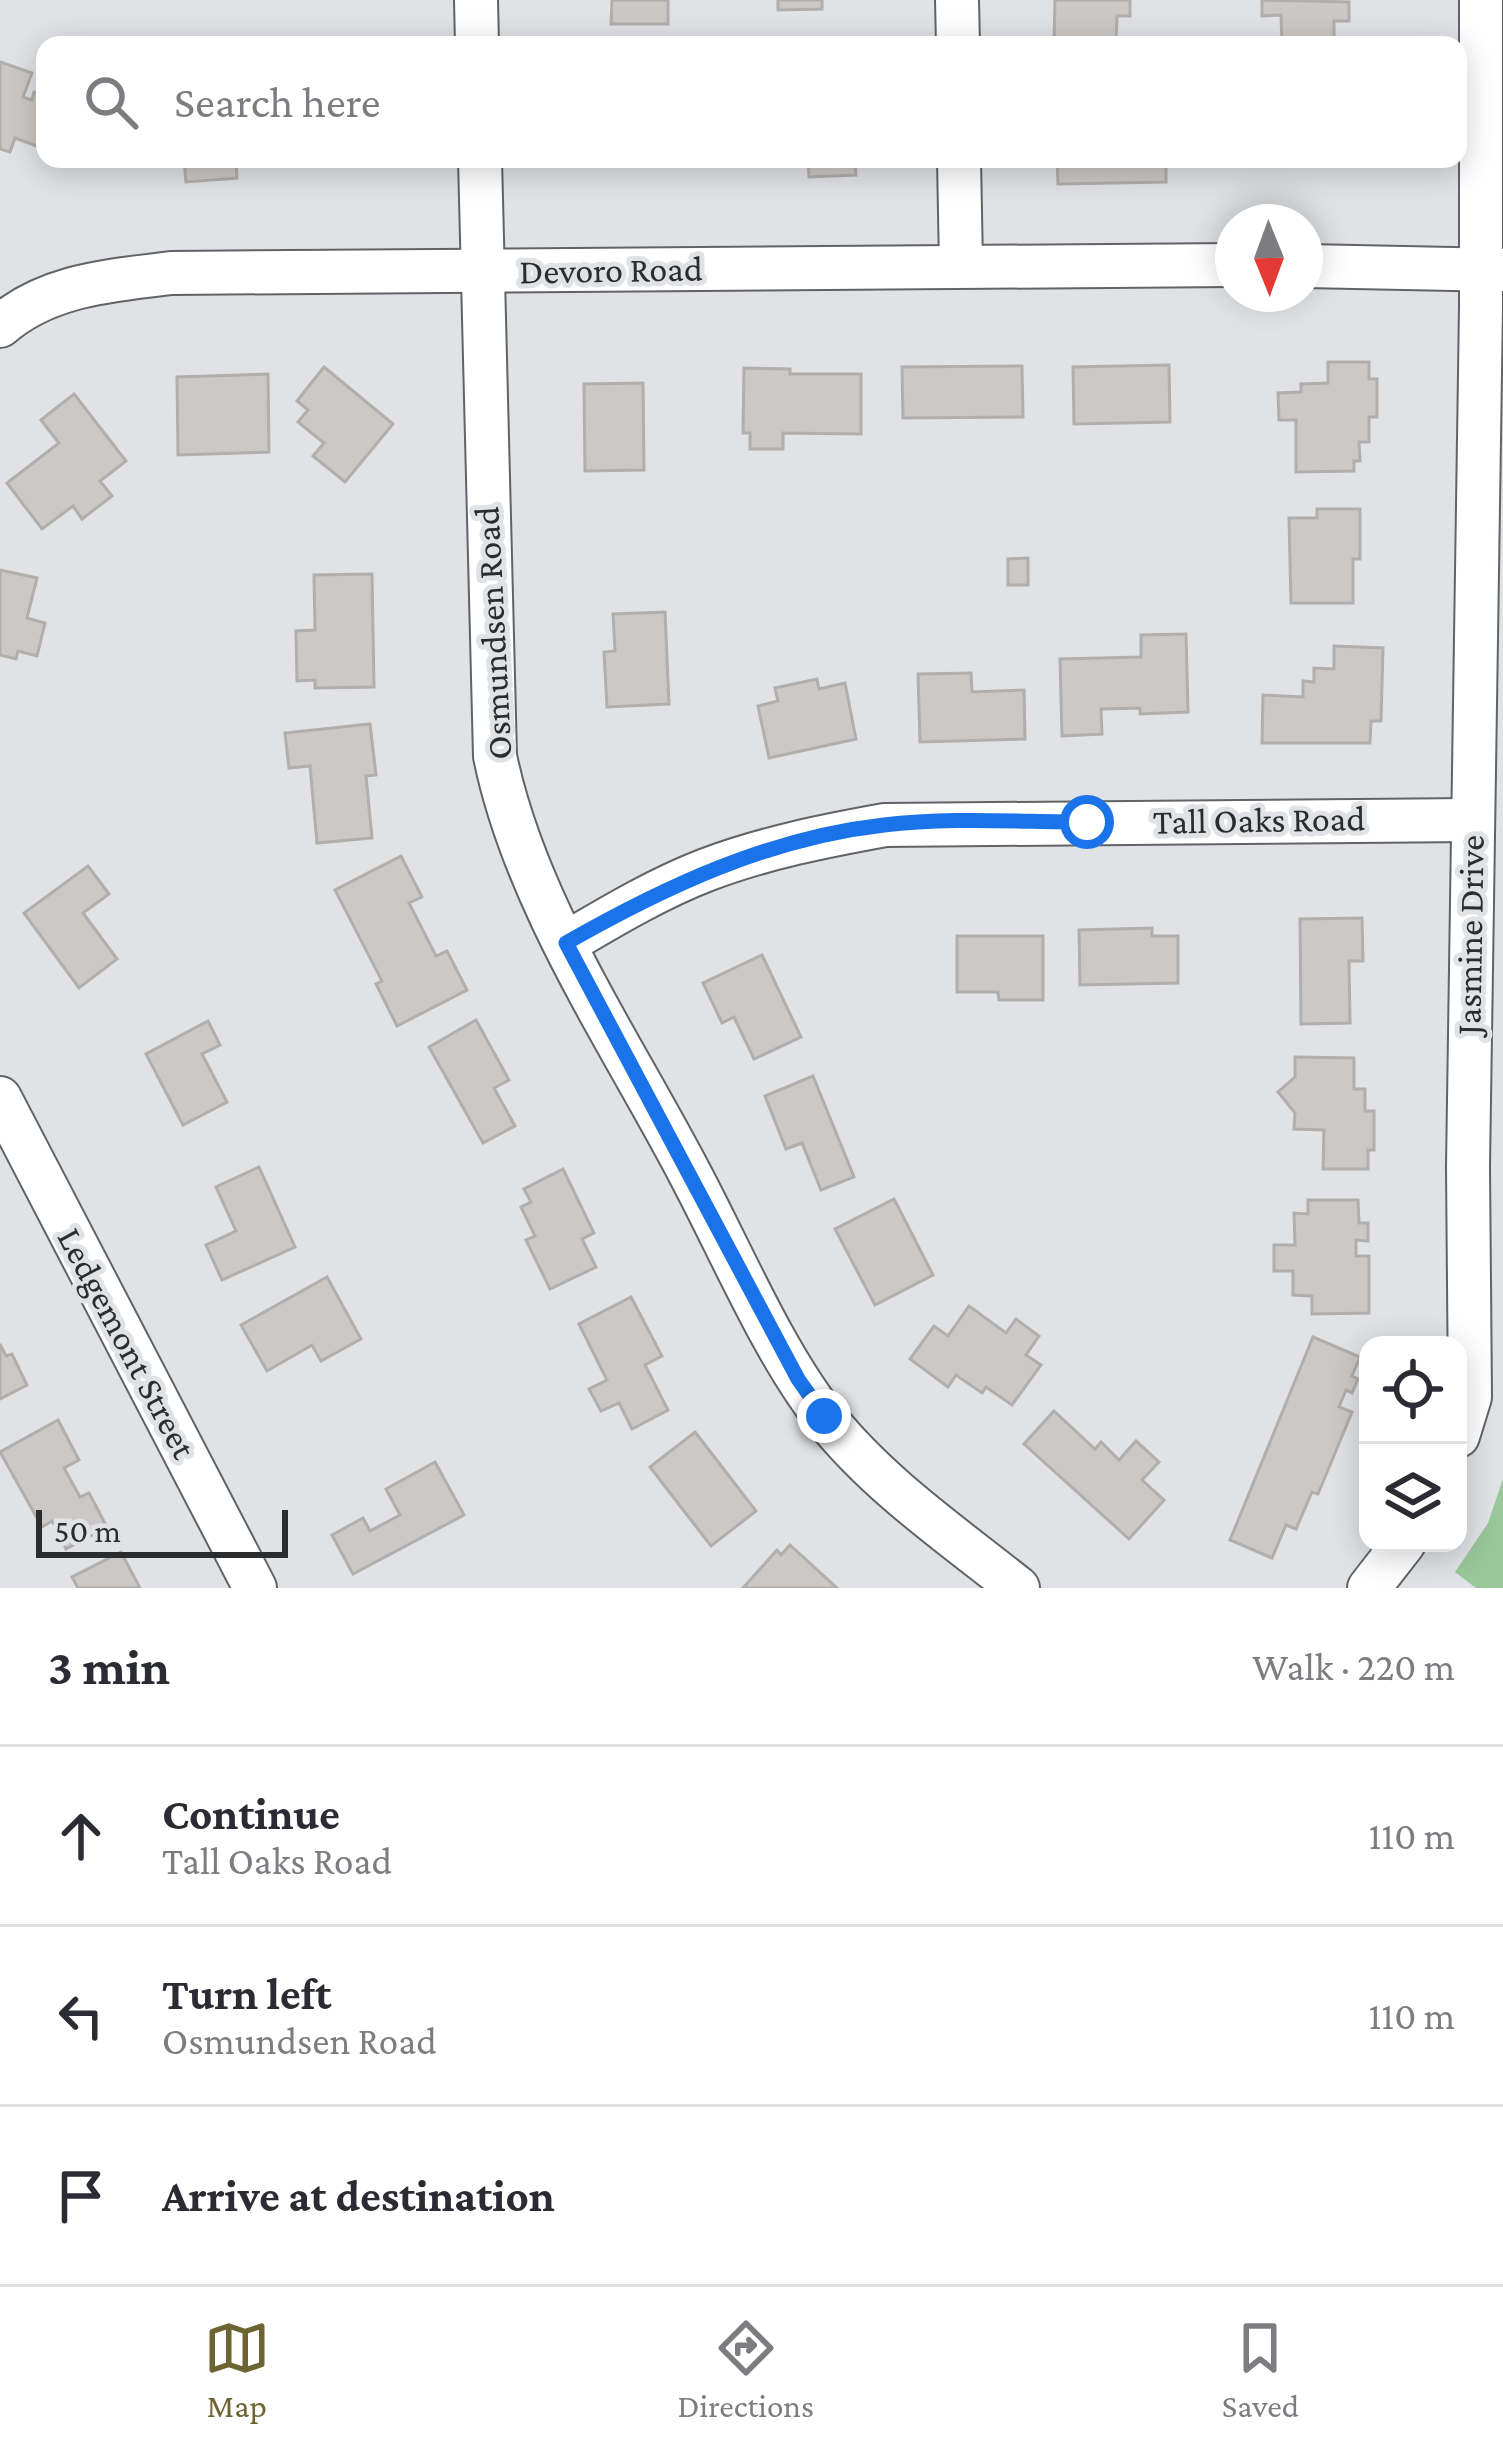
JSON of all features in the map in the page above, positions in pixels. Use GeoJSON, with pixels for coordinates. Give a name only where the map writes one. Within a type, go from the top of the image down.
{"type":"FeatureCollection","features":[{"type":"Feature","properties":{"kind":"street"},"geometry":{"type":"LineString","coordinates":[[476,0],[477,36]]}},
{"type":"Feature","properties":{"kind":"street"},"geometry":{"type":"LineString","coordinates":[[957,0],[958,36]]}},
{"type":"Feature","properties":{"kind":"street","name":"Jasmine Drive"},"geometry":{"type":"LineString","coordinates":[[1477,1413],[1471,820],[1491,270],[1481,0]]}},
{"type":"Feature","properties":{"kind":"street","name":"Osmundsen Road"},"geometry":{"type":"LineString","coordinates":[[480,168],[495,756],[518,838],[566,943],[798,1379],[848,1446],[1018,1588]]}},
{"type":"Feature","properties":{"kind":"street"},"geometry":{"type":"LineString","coordinates":[[959,168],[961,265]]}},
{"type":"Feature","properties":{"kind":"street","name":"Devoro Road"},"geometry":{"type":"LineString","coordinates":[[0,326],[21,308],[48,295],[93,283],[171,273],[1215,265]]}},
{"type":"Feature","properties":{"kind":"street"},"geometry":{"type":"LineString","coordinates":[[1323,266],[1491,270]]}},
{"type":"Feature","properties":{"kind":"street","name":"Tall Oaks Road"},"geometry":{"type":"LineString","coordinates":[[566,943],[649,895],[706,870],[795,842],[885,825],[1471,820]]}},
{"type":"Feature","properties":{"kind":"street","name":"Ledgemont Street"},"geometry":{"type":"LineString","coordinates":[[0,1098],[255,1588]]}},
{"type":"Feature","properties":{"kind":"street"},"geometry":{"type":"LineString","coordinates":[[1369,1588],[1397,1552]]}},
{"type":"Feature","properties":{"kind":"green space"},"geometry":{"type":"Polygon","coordinates":[[[1503,1479],[1503,1588],[1476,1588],[1455,1572],[1488,1523],[1503,1479]]]}},
{"type":"Feature","properties":{"kind":"building"},"geometry":{"type":"Polygon","coordinates":[[[612,0],[668,0],[668,24],[611,24],[612,0]]]}},
{"type":"Feature","properties":{"kind":"building"},"geometry":{"type":"Polygon","coordinates":[[[778,0],[822,0],[822,9],[778,10],[778,0]]]}},
{"type":"Feature","properties":{"kind":"building"},"geometry":{"type":"Polygon","coordinates":[[[1055,0],[1130,0],[1130,16],[1117,16],[1116,36],[1054,36],[1055,0]]]}},
{"type":"Feature","properties":{"kind":"building"},"geometry":{"type":"Polygon","coordinates":[[[1262,0],[1349,2],[1349,21],[1334,21],[1334,36],[1282,36],[1281,15],[1262,16],[1262,0]]]}},
{"type":"Feature","properties":{"kind":"building"},"geometry":{"type":"Polygon","coordinates":[[[0,62],[32,73],[23,97],[32,100],[36,93],[36,146],[15,138],[10,152],[0,149],[0,62]]]}},
{"type":"Feature","properties":{"kind":"building"},"geometry":{"type":"Polygon","coordinates":[[[185,168],[236,168],[237,178],[186,182],[185,168]]]}},
{"type":"Feature","properties":{"kind":"building"},"geometry":{"type":"Polygon","coordinates":[[[808,168],[856,168],[856,175],[809,177],[808,168]]]}},
{"type":"Feature","properties":{"kind":"building"},"geometry":{"type":"Polygon","coordinates":[[[1057,168],[1166,168],[1166,182],[1058,184],[1057,168]]]}},
{"type":"Feature","properties":{"kind":"building"},"geometry":{"type":"Polygon","coordinates":[[[1328,362],[1369,362],[1369,379],[1377,379],[1377,417],[1369,417],[1369,442],[1359,442],[1360,461],[1354,461],[1354,471],[1296,472],[1296,420],[1279,420],[1278,393],[1301,392],[1301,384],[1328,383],[1328,362]]]}},
{"type":"Feature","properties":{"kind":"building"},"geometry":{"type":"Polygon","coordinates":[[[1169,365],[1170,422],[1074,424],[1073,367],[1169,365]]]}},
{"type":"Feature","properties":{"kind":"building"},"geometry":{"type":"Polygon","coordinates":[[[1022,366],[1023,417],[903,418],[902,367],[1022,366]]]}},
{"type":"Feature","properties":{"kind":"building"},"geometry":{"type":"Polygon","coordinates":[[[324,367],[393,424],[345,482],[313,456],[324,443],[298,422],[308,410],[297,401],[324,367]]]}},
{"type":"Feature","properties":{"kind":"building"},"geometry":{"type":"Polygon","coordinates":[[[744,368],[790,369],[790,374],[861,374],[861,434],[783,433],[783,449],[750,449],[750,433],[743,433],[744,368]]]}},
{"type":"Feature","properties":{"kind":"building"},"geometry":{"type":"Polygon","coordinates":[[[268,374],[269,452],[178,455],[177,377],[268,374]]]}},
{"type":"Feature","properties":{"kind":"building"},"geometry":{"type":"Polygon","coordinates":[[[643,383],[644,470],[585,471],[584,384],[643,383]]]}},
{"type":"Feature","properties":{"kind":"building"},"geometry":{"type":"Polygon","coordinates":[[[74,394],[126,461],[100,481],[112,496],[82,519],[73,506],[42,529],[7,483],[59,443],[41,420],[74,394]]]}},
{"type":"Feature","properties":{"kind":"building"},"geometry":{"type":"Polygon","coordinates":[[[1317,509],[1360,509],[1360,559],[1353,559],[1353,603],[1291,603],[1289,518],[1317,518],[1317,509]]]}},
{"type":"Feature","properties":{"kind":"building"},"geometry":{"type":"Polygon","coordinates":[[[1028,558],[1028,585],[1008,585],[1008,559],[1028,558]]]}},
{"type":"Feature","properties":{"kind":"building"},"geometry":{"type":"Polygon","coordinates":[[[0,570],[37,578],[27,618],[45,623],[37,656],[18,651],[16,659],[0,655],[0,570]]]}},
{"type":"Feature","properties":{"kind":"building"},"geometry":{"type":"Polygon","coordinates":[[[372,574],[374,687],[315,688],[315,680],[297,681],[296,631],[315,630],[314,575],[372,574]]]}},
{"type":"Feature","properties":{"kind":"building"},"geometry":{"type":"Polygon","coordinates":[[[665,612],[669,704],[607,707],[604,652],[615,651],[613,614],[665,612]]]}},
{"type":"Feature","properties":{"kind":"building"},"geometry":{"type":"Polygon","coordinates":[[[1186,634],[1188,712],[1140,714],[1140,708],[1101,709],[1102,734],[1062,736],[1060,659],[1141,657],[1141,635],[1186,634]]]}},
{"type":"Feature","properties":{"kind":"building"},"geometry":{"type":"Polygon","coordinates":[[[1334,646],[1383,648],[1381,721],[1371,721],[1370,743],[1262,743],[1263,695],[1303,697],[1303,681],[1314,682],[1314,668],[1334,669],[1334,646]]]}},
{"type":"Feature","properties":{"kind":"building"},"geometry":{"type":"Polygon","coordinates":[[[971,673],[972,692],[1024,690],[1025,739],[920,742],[918,674],[971,673]]]}},
{"type":"Feature","properties":{"kind":"building"},"geometry":{"type":"Polygon","coordinates":[[[817,679],[819,689],[845,683],[856,739],[769,758],[758,706],[778,701],[775,688],[817,679]]]}},
{"type":"Feature","properties":{"kind":"building"},"geometry":{"type":"Polygon","coordinates":[[[370,724],[376,775],[366,776],[372,838],[317,843],[310,766],[289,768],[285,733],[370,724]]]}},
{"type":"Feature","properties":{"kind":"building"},"geometry":{"type":"Polygon","coordinates":[[[401,856],[422,897],[409,903],[436,956],[447,951],[467,990],[397,1026],[376,984],[382,981],[335,890],[401,856]]]}},
{"type":"Feature","properties":{"kind":"building"},"geometry":{"type":"Polygon","coordinates":[[[88,866],[109,894],[83,913],[117,959],[79,988],[24,913],[88,866]]]}},
{"type":"Feature","properties":{"kind":"building"},"geometry":{"type":"Polygon","coordinates":[[[1362,918],[1363,961],[1349,961],[1350,1023],[1301,1024],[1300,919],[1362,918]]]}},
{"type":"Feature","properties":{"kind":"building"},"geometry":{"type":"Polygon","coordinates":[[[1152,928],[1152,936],[1178,936],[1178,983],[1080,985],[1079,930],[1152,928]]]}},
{"type":"Feature","properties":{"kind":"building"},"geometry":{"type":"Polygon","coordinates":[[[957,936],[1043,936],[1043,1000],[999,1000],[998,992],[957,992],[957,936]]]}},
{"type":"Feature","properties":{"kind":"building"},"geometry":{"type":"Polygon","coordinates":[[[762,955],[801,1037],[754,1059],[734,1017],[722,1023],[703,983],[762,955]]]}},
{"type":"Feature","properties":{"kind":"building"},"geometry":{"type":"Polygon","coordinates":[[[476,1020],[509,1080],[494,1088],[515,1126],[483,1143],[429,1047],[476,1020]]]}},
{"type":"Feature","properties":{"kind":"building"},"geometry":{"type":"Polygon","coordinates":[[[208,1021],[220,1045],[202,1054],[227,1102],[183,1125],[146,1054],[208,1021]]]}},
{"type":"Feature","properties":{"kind":"building"},"geometry":{"type":"Polygon","coordinates":[[[1295,1057],[1354,1058],[1354,1089],[1365,1089],[1365,1111],[1374,1111],[1374,1150],[1368,1150],[1368,1169],[1323,1169],[1324,1130],[1294,1129],[1295,1113],[1278,1092],[1295,1077],[1295,1057]]]}},
{"type":"Feature","properties":{"kind":"building"},"geometry":{"type":"Polygon","coordinates":[[[813,1076],[854,1177],[821,1190],[802,1143],[786,1149],[765,1096],[813,1076]]]}},
{"type":"Feature","properties":{"kind":"building"},"geometry":{"type":"Polygon","coordinates":[[[259,1167],[295,1247],[222,1280],[206,1245],[236,1231],[216,1187],[259,1167]]]}},
{"type":"Feature","properties":{"kind":"building"},"geometry":{"type":"Polygon","coordinates":[[[563,1169],[594,1233],[582,1239],[596,1267],[550,1289],[526,1240],[535,1236],[521,1207],[531,1202],[524,1189],[563,1169]]]}},
{"type":"Feature","properties":{"kind":"building"},"geometry":{"type":"Polygon","coordinates":[[[894,1199],[933,1275],[875,1305],[835,1229],[894,1199]]]}},
{"type":"Feature","properties":{"kind":"building"},"geometry":{"type":"Polygon","coordinates":[[[1308,1200],[1358,1200],[1359,1223],[1368,1223],[1368,1241],[1356,1240],[1356,1256],[1369,1256],[1369,1313],[1312,1314],[1312,1296],[1293,1295],[1293,1271],[1274,1271],[1274,1245],[1295,1245],[1294,1213],[1308,1214],[1308,1200]]]}},
{"type":"Feature","properties":{"kind":"building"},"geometry":{"type":"Polygon","coordinates":[[[327,1277],[361,1339],[321,1361],[312,1345],[267,1371],[241,1325],[327,1277]]]}},
{"type":"Feature","properties":{"kind":"building"},"geometry":{"type":"Polygon","coordinates":[[[631,1297],[662,1356],[645,1365],[668,1410],[632,1429],[619,1403],[601,1411],[589,1389],[607,1380],[579,1324],[631,1297]]]}},
{"type":"Feature","properties":{"kind":"building"},"geometry":{"type":"Polygon","coordinates":[[[969,1306],[1006,1333],[1016,1319],[1039,1336],[1026,1355],[1041,1365],[1012,1405],[956,1375],[948,1387],[910,1359],[934,1326],[948,1336],[969,1306]]]}},
{"type":"Feature","properties":{"kind":"building"},"geometry":{"type":"Polygon","coordinates":[[[1313,1337],[1359,1357],[1352,1376],[1358,1379],[1352,1393],[1346,1390],[1339,1407],[1352,1412],[1318,1494],[1312,1492],[1296,1529],[1286,1525],[1272,1558],[1230,1540],[1313,1337]]]}},
{"type":"Feature","properties":{"kind":"building"},"geometry":{"type":"Polygon","coordinates":[[[0,1344],[6,1356],[12,1354],[27,1385],[0,1399],[0,1344]]]}},
{"type":"Feature","properties":{"kind":"building"},"geometry":{"type":"Polygon","coordinates":[[[1054,1411],[1095,1449],[1101,1442],[1119,1460],[1136,1441],[1159,1462],[1142,1480],[1164,1500],[1129,1539],[1024,1444],[1054,1411]]]}},
{"type":"Feature","properties":{"kind":"building"},"geometry":{"type":"Polygon","coordinates":[[[58,1420],[79,1460],[64,1468],[80,1497],[89,1493],[107,1527],[66,1549],[52,1521],[42,1527],[0,1452],[58,1420]]]}},
{"type":"Feature","properties":{"kind":"building"},"geometry":{"type":"Polygon","coordinates":[[[695,1432],[756,1511],[711,1546],[650,1467],[695,1432]]]}},
{"type":"Feature","properties":{"kind":"building"},"geometry":{"type":"Polygon","coordinates":[[[435,1462],[464,1515],[353,1574],[332,1535],[363,1518],[370,1531],[400,1515],[386,1489],[435,1462]]]}},
{"type":"Feature","properties":{"kind":"building"},"geometry":{"type":"Polygon","coordinates":[[[790,1545],[837,1588],[743,1588],[777,1550],[781,1555],[790,1545]]]}},
{"type":"Feature","properties":{"kind":"building"},"geometry":{"type":"Polygon","coordinates":[[[121,1552],[140,1588],[78,1588],[72,1577],[121,1552]]]}},
{"type":"Feature","properties":{"kind":"route"},"geometry":{"type":"LineString","coordinates":[[824,1416],[798,1379],[566,943],[649,895],[706,870],[795,842],[885,825],[1087,822]]}}]}
